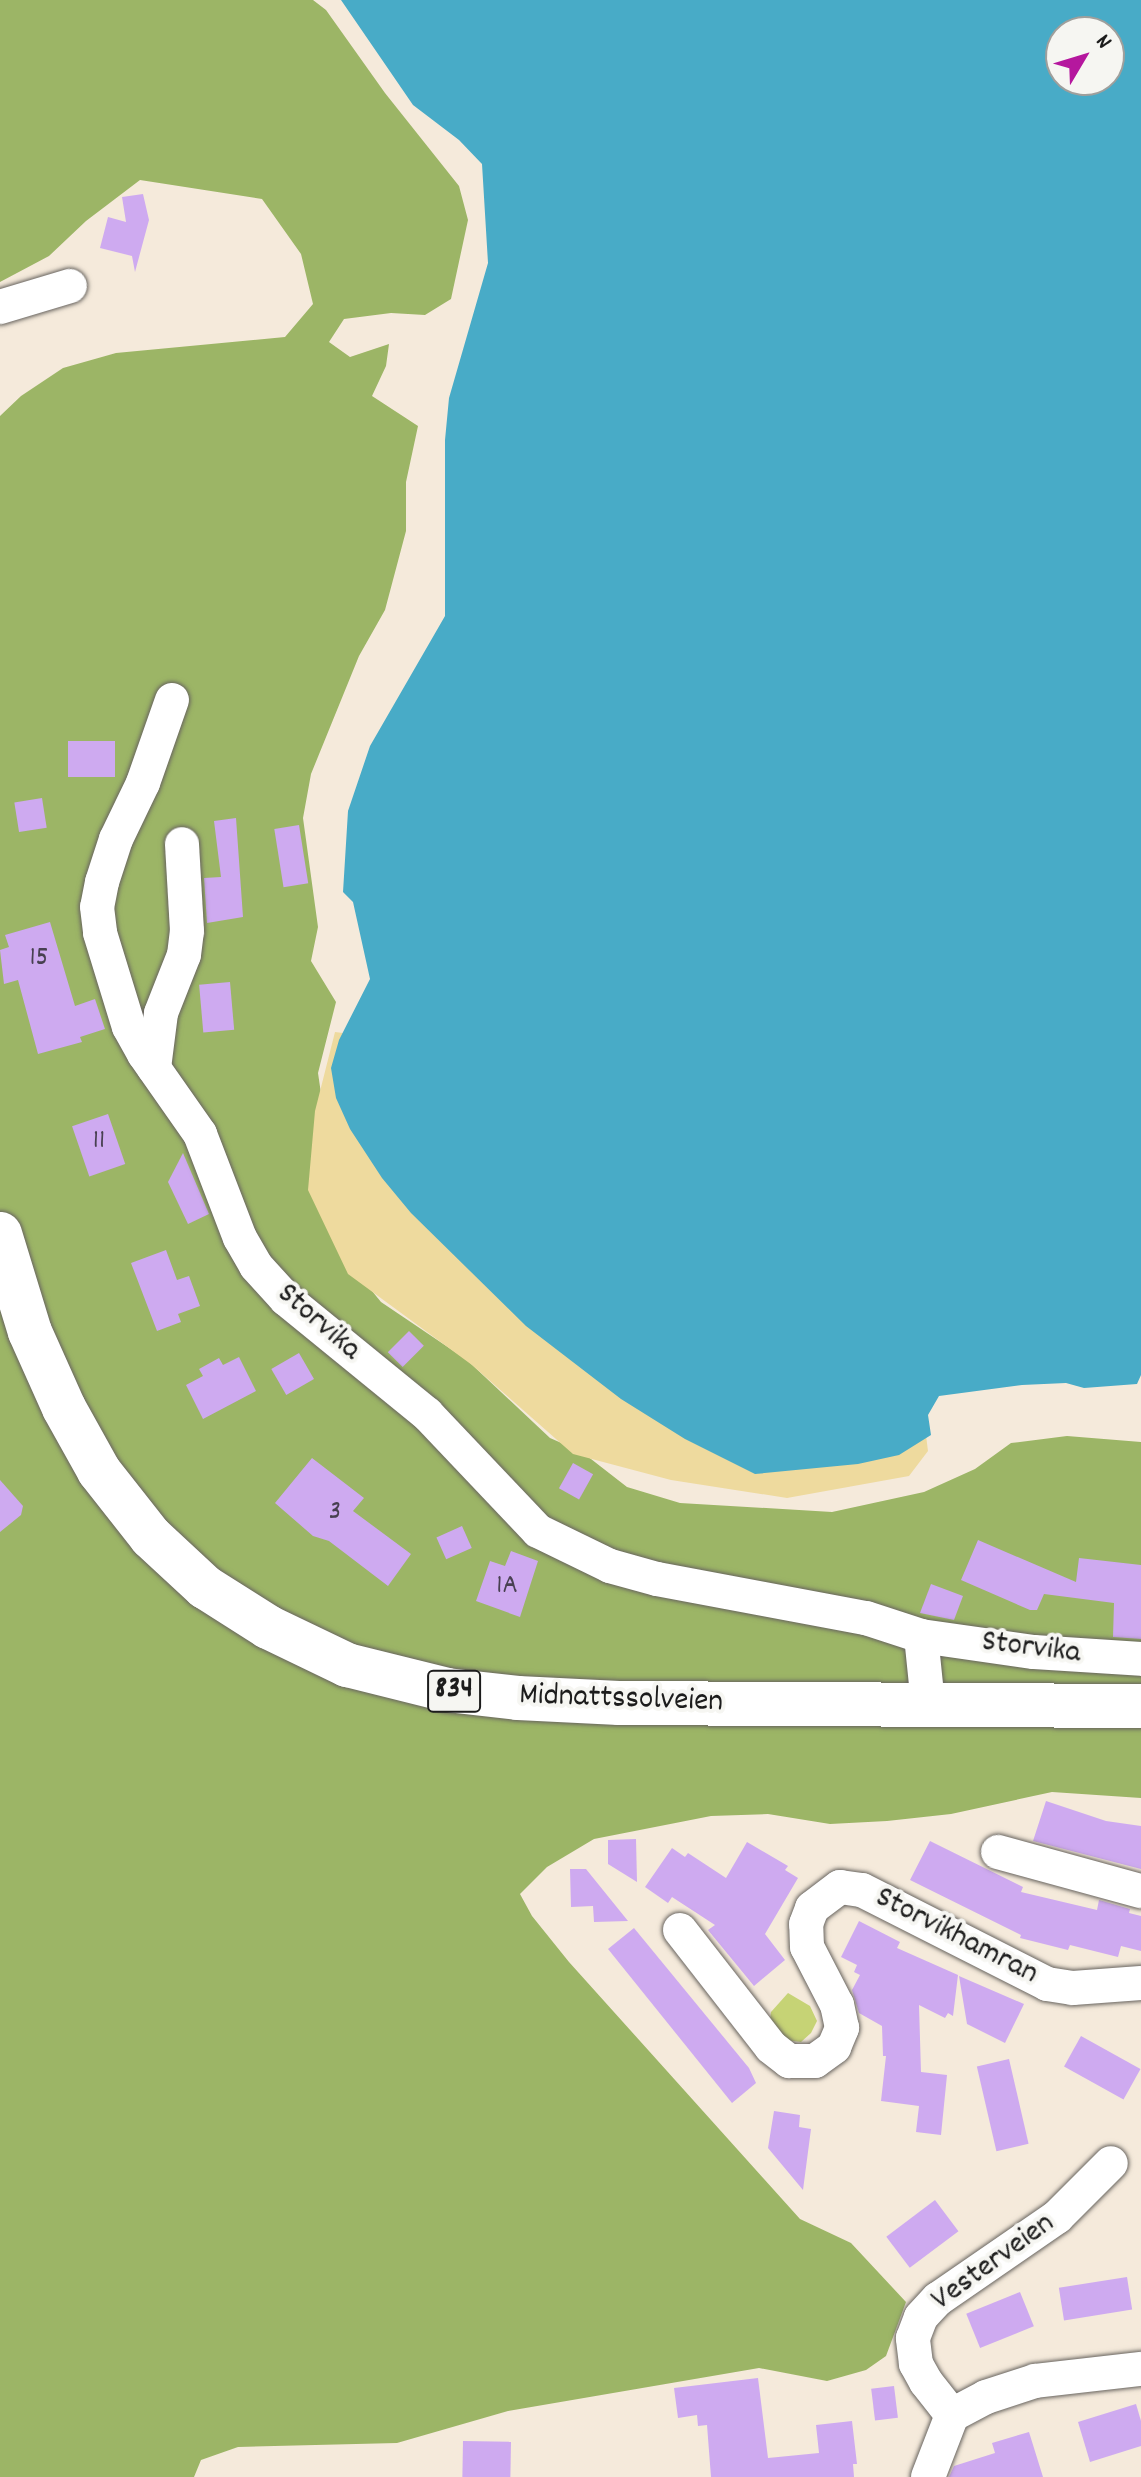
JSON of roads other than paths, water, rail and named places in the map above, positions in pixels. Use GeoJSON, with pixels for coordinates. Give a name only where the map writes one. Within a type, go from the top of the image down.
{"type":"FeatureCollection","features":[{"type":"Feature","properties":{"kind":"main road","name":"Midnattssolveien"},"geometry":{"type":"LineString","coordinates":[[0,1234],[30,1332],[64,1408],[99,1471],[151,1537],[205,1587],[268,1627],[347,1665],[447,1690],[619,1703],[1141,1706]]}},
{"type":"Feature","properties":{"kind":"street"},"geometry":{"type":"LineString","coordinates":[[0,307],[70,286]]}},
{"type":"Feature","properties":{"kind":"street","name":"Storvika"},"geometry":{"type":"LineString","coordinates":[[172,700],[143,783],[116,839],[97,907],[108,968],[129,1027],[200,1134],[240,1238],[256,1266],[286,1299],[427,1414],[538,1531],[610,1566],[657,1579],[856,1616],[921,1636],[1034,1652],[1141,1659]]}},
{"type":"Feature","properties":{"kind":"street"},"geometry":{"type":"LineString","coordinates":[[154,1068],[161,1013],[184,955],[187,931],[182,844]]}},
{"type":"Feature","properties":{"kind":"street"},"geometry":{"type":"LineString","coordinates":[[921,1636],[928,1704]]}},
{"type":"Feature","properties":{"kind":"street"},"geometry":{"type":"LineString","coordinates":[[998,1852],[1141,1891]]}},
{"type":"Feature","properties":{"kind":"street","name":"Storvikhamran"},"geometry":{"type":"LineString","coordinates":[[680,1930],[771,2047],[789,2061],[815,2061],[834,2047],[842,2028],[837,2005],[807,1947],[806,1924],[812,1908],[840,1887],[862,1890],[1047,1984],[1073,1988],[1141,1983]]}},
{"type":"Feature","properties":{"kind":"street","name":"Vesterveien"},"geometry":{"type":"LineString","coordinates":[[952,2415],[916,2364],[913,2338],[921,2317],[938,2299],[1057,2217],[1111,2163]]}},
{"type":"Feature","properties":{"kind":"street"},"geometry":{"type":"LineString","coordinates":[[928,2477],[952,2415],[986,2397],[1035,2381],[1141,2369]]}},
{"type":"Feature","properties":{"kind":"water"},"geometry":{"type":"Polygon","coordinates":[[[341,0],[1141,0],[1141,1375],[1137,1384],[1084,1388],[1066,1383],[1022,1385],[939,1396],[928,1415],[931,1435],[899,1455],[858,1464],[755,1474],[685,1439],[621,1399],[526,1326],[411,1213],[382,1178],[350,1129],[336,1098],[331,1068],[339,1040],[370,979],[353,902],[343,892],[348,811],[370,746],[445,616],[445,440],[449,398],[488,263],[482,164],[459,140],[413,105],[341,0]]]}}]}
